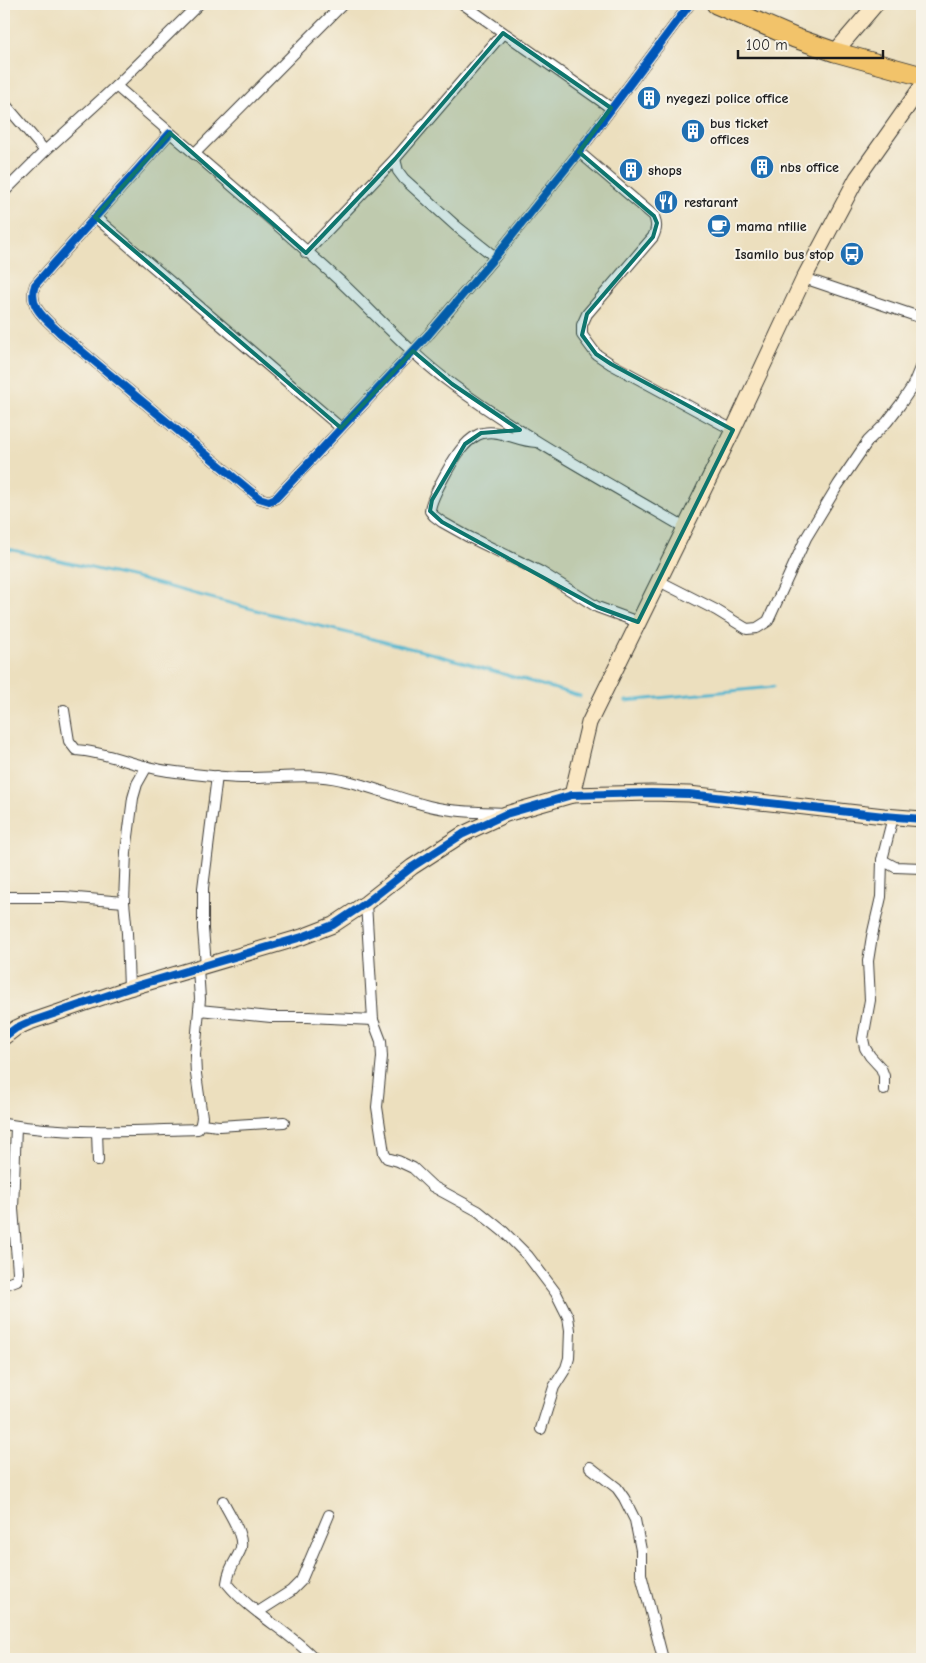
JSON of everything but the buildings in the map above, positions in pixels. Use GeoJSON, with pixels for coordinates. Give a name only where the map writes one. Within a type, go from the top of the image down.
{"type":"FeatureCollection","features":[{"type":"Feature","properties":{"kind":"highway"},"geometry":{"type":"LineString","coordinates":[[716,4],[795,38],[835,52],[922,76]]}},
{"type":"Feature","properties":{"kind":"street"},"geometry":{"type":"LineString","coordinates":[[4,192],[199,4]]}},
{"type":"Feature","properties":{"kind":"street"},"geometry":{"type":"LineString","coordinates":[[194,154],[343,4]]}},
{"type":"Feature","properties":{"kind":"street"},"geometry":{"type":"LineString","coordinates":[[463,4],[611,108]]}},
{"type":"Feature","properties":{"kind":"street"},"geometry":{"type":"LineString","coordinates":[[170,133],[35,285],[33,302],[37,310],[60,333],[264,500],[269,501],[276,498],[328,444],[495,257],[578,152],[690,4]]}},
{"type":"Feature","properties":{"kind":"street"},"geometry":{"type":"LineString","coordinates":[[835,52],[876,4]]}},
{"type":"Feature","properties":{"kind":"street"},"geometry":{"type":"LineString","coordinates":[[306,253],[395,159],[503,33]]}},
{"type":"Feature","properties":{"kind":"street"},"geometry":{"type":"LineString","coordinates":[[116,86],[241,192],[413,351],[452,384],[540,443],[685,528]]}},
{"type":"Feature","properties":{"kind":"street"},"geometry":{"type":"LineString","coordinates":[[572,795],[588,723],[733,430],[804,278],[857,178],[922,86]]}},
{"type":"Feature","properties":{"kind":"street"},"geometry":{"type":"LineString","coordinates":[[4,103],[45,151]]}},
{"type":"Feature","properties":{"kind":"street"},"geometry":{"type":"LineString","coordinates":[[578,152],[654,216],[657,223],[653,237],[587,314],[582,325],[582,335],[596,354],[611,364],[733,430]]}},
{"type":"Feature","properties":{"kind":"street"},"geometry":{"type":"LineString","coordinates":[[395,159],[398,171],[404,180],[456,226],[495,257]]}},
{"type":"Feature","properties":{"kind":"street"},"geometry":{"type":"LineString","coordinates":[[95,217],[341,428]]}},
{"type":"Feature","properties":{"kind":"street"},"geometry":{"type":"LineString","coordinates":[[804,278],[922,318]]}},
{"type":"Feature","properties":{"kind":"street"},"geometry":{"type":"LineString","coordinates":[[659,580],[748,629],[758,628],[768,621],[806,538],[838,485],[868,441],[887,422],[912,387],[922,363]]}},
{"type":"Feature","properties":{"kind":"street"},"geometry":{"type":"LineString","coordinates":[[540,443],[517,439],[495,432],[481,433],[465,444],[458,452],[432,500],[430,511],[434,516],[458,531],[541,572],[596,607],[638,622]]}},
{"type":"Feature","properties":{"kind":"street"},"geometry":{"type":"LineString","coordinates":[[64,710],[69,741],[76,750],[101,753],[146,768],[246,778],[318,776],[342,779],[395,797],[431,806],[506,814]]}},
{"type":"Feature","properties":{"kind":"street"},"geometry":{"type":"LineString","coordinates":[[128,988],[127,932],[124,902],[126,852],[132,798],[146,768]]}},
{"type":"Feature","properties":{"kind":"street"},"geometry":{"type":"LineString","coordinates":[[4,1124],[96,1131],[198,1129],[202,1117],[196,1074],[196,1054],[202,966],[203,888],[216,776]]}},
{"type":"Feature","properties":{"kind":"street"},"geometry":{"type":"LineString","coordinates":[[4,1037],[27,1023],[128,988],[302,937],[333,926],[412,867],[464,834],[506,814],[572,795],[651,792],[689,794],[922,819]]}},
{"type":"Feature","properties":{"kind":"street"},"geometry":{"type":"LineString","coordinates":[[884,1090],[884,1076],[881,1068],[865,1048],[863,1039],[870,1000],[868,961],[881,897],[882,860],[893,817]]}},
{"type":"Feature","properties":{"kind":"street"},"geometry":{"type":"LineString","coordinates":[[882,860],[895,866],[922,868]]}},
{"type":"Feature","properties":{"kind":"street"},"geometry":{"type":"LineString","coordinates":[[4,897],[65,897],[124,902]]}},
{"type":"Feature","properties":{"kind":"street"},"geometry":{"type":"LineString","coordinates":[[366,903],[374,1020],[381,1041],[382,1057],[377,1107],[385,1156],[413,1168],[432,1186],[478,1211],[504,1232],[528,1256],[556,1293],[568,1317],[570,1330],[569,1358],[566,1368],[554,1387],[541,1429]]}},
{"type":"Feature","properties":{"kind":"street"},"geometry":{"type":"LineString","coordinates":[[199,1010],[270,1017],[374,1020]]}},
{"type":"Feature","properties":{"kind":"street"},"geometry":{"type":"LineString","coordinates":[[201,1124],[219,1126],[284,1122]]}},
{"type":"Feature","properties":{"kind":"street"},"geometry":{"type":"LineString","coordinates":[[4,1285],[17,1280],[18,1272],[13,1210],[16,1126]]}},
{"type":"Feature","properties":{"kind":"street"},"geometry":{"type":"LineString","coordinates":[[96,1131],[98,1161]]}},
{"type":"Feature","properties":{"kind":"street"},"geometry":{"type":"LineString","coordinates":[[590,1467],[617,1488],[635,1520],[641,1550],[641,1574],[644,1591],[663,1659]]}},
{"type":"Feature","properties":{"kind":"street"},"geometry":{"type":"LineString","coordinates":[[223,1500],[241,1537],[242,1544],[229,1570],[227,1583],[235,1593],[315,1659]]}},
{"type":"Feature","properties":{"kind":"street"},"geometry":{"type":"LineString","coordinates":[[258,1612],[291,1591],[302,1581],[329,1515]]}},
{"type":"Feature","properties":{"kind":"highlighted area"},"geometry":{"type":"Polygon","coordinates":[[[503,33],[611,108],[579,152],[654,216],[657,223],[653,237],[587,314],[582,335],[596,354],[611,364],[733,430],[638,622],[597,607],[442,522],[430,511],[432,500],[465,444],[481,433],[520,430],[452,384],[413,351],[341,428],[95,217],[170,133],[306,253],[395,159],[503,33]]]}},
{"type":"Feature","properties":{"kind":"waterway"},"geometry":{"type":"LineString","coordinates":[[4,548],[143,580],[434,654],[580,696]]}},
{"type":"Feature","properties":{"kind":"waterway"},"geometry":{"type":"LineString","coordinates":[[626,701],[773,687]]}},
{"type":"Feature","properties":{"kind":"cycle path"},"geometry":{"type":"LineString","coordinates":[[170,133],[35,285],[34,300],[39,312],[60,333],[259,498],[269,501],[276,498],[429,334],[495,257],[579,152],[690,4]]}},
{"type":"Feature","properties":{"kind":"cycle path"},"geometry":{"type":"LineString","coordinates":[[4,1037],[27,1023],[129,988],[302,937],[333,925],[366,903],[412,867],[463,834],[506,814],[572,795],[689,794],[922,819]]}},
{"type":"Feature","properties":{"kind":"place","name":"nyegezi police office"},"geometry":{"type":"Point","coordinates":[649,98]}},
{"type":"Feature","properties":{"kind":"place","name":"bus ticket offices"},"geometry":{"type":"Point","coordinates":[693,131]}},
{"type":"Feature","properties":{"kind":"place","name":"nbs office"},"geometry":{"type":"Point","coordinates":[762,167]}},
{"type":"Feature","properties":{"kind":"place","name":"shops"},"geometry":{"type":"Point","coordinates":[631,170]}},
{"type":"Feature","properties":{"kind":"place","name":"restarant"},"geometry":{"type":"Point","coordinates":[666,202]}},
{"type":"Feature","properties":{"kind":"place","name":"mama ntilie"},"geometry":{"type":"Point","coordinates":[719,226]}},
{"type":"Feature","properties":{"kind":"place","name":"Isamilo bus stop"},"geometry":{"type":"Point","coordinates":[852,254]}}]}
